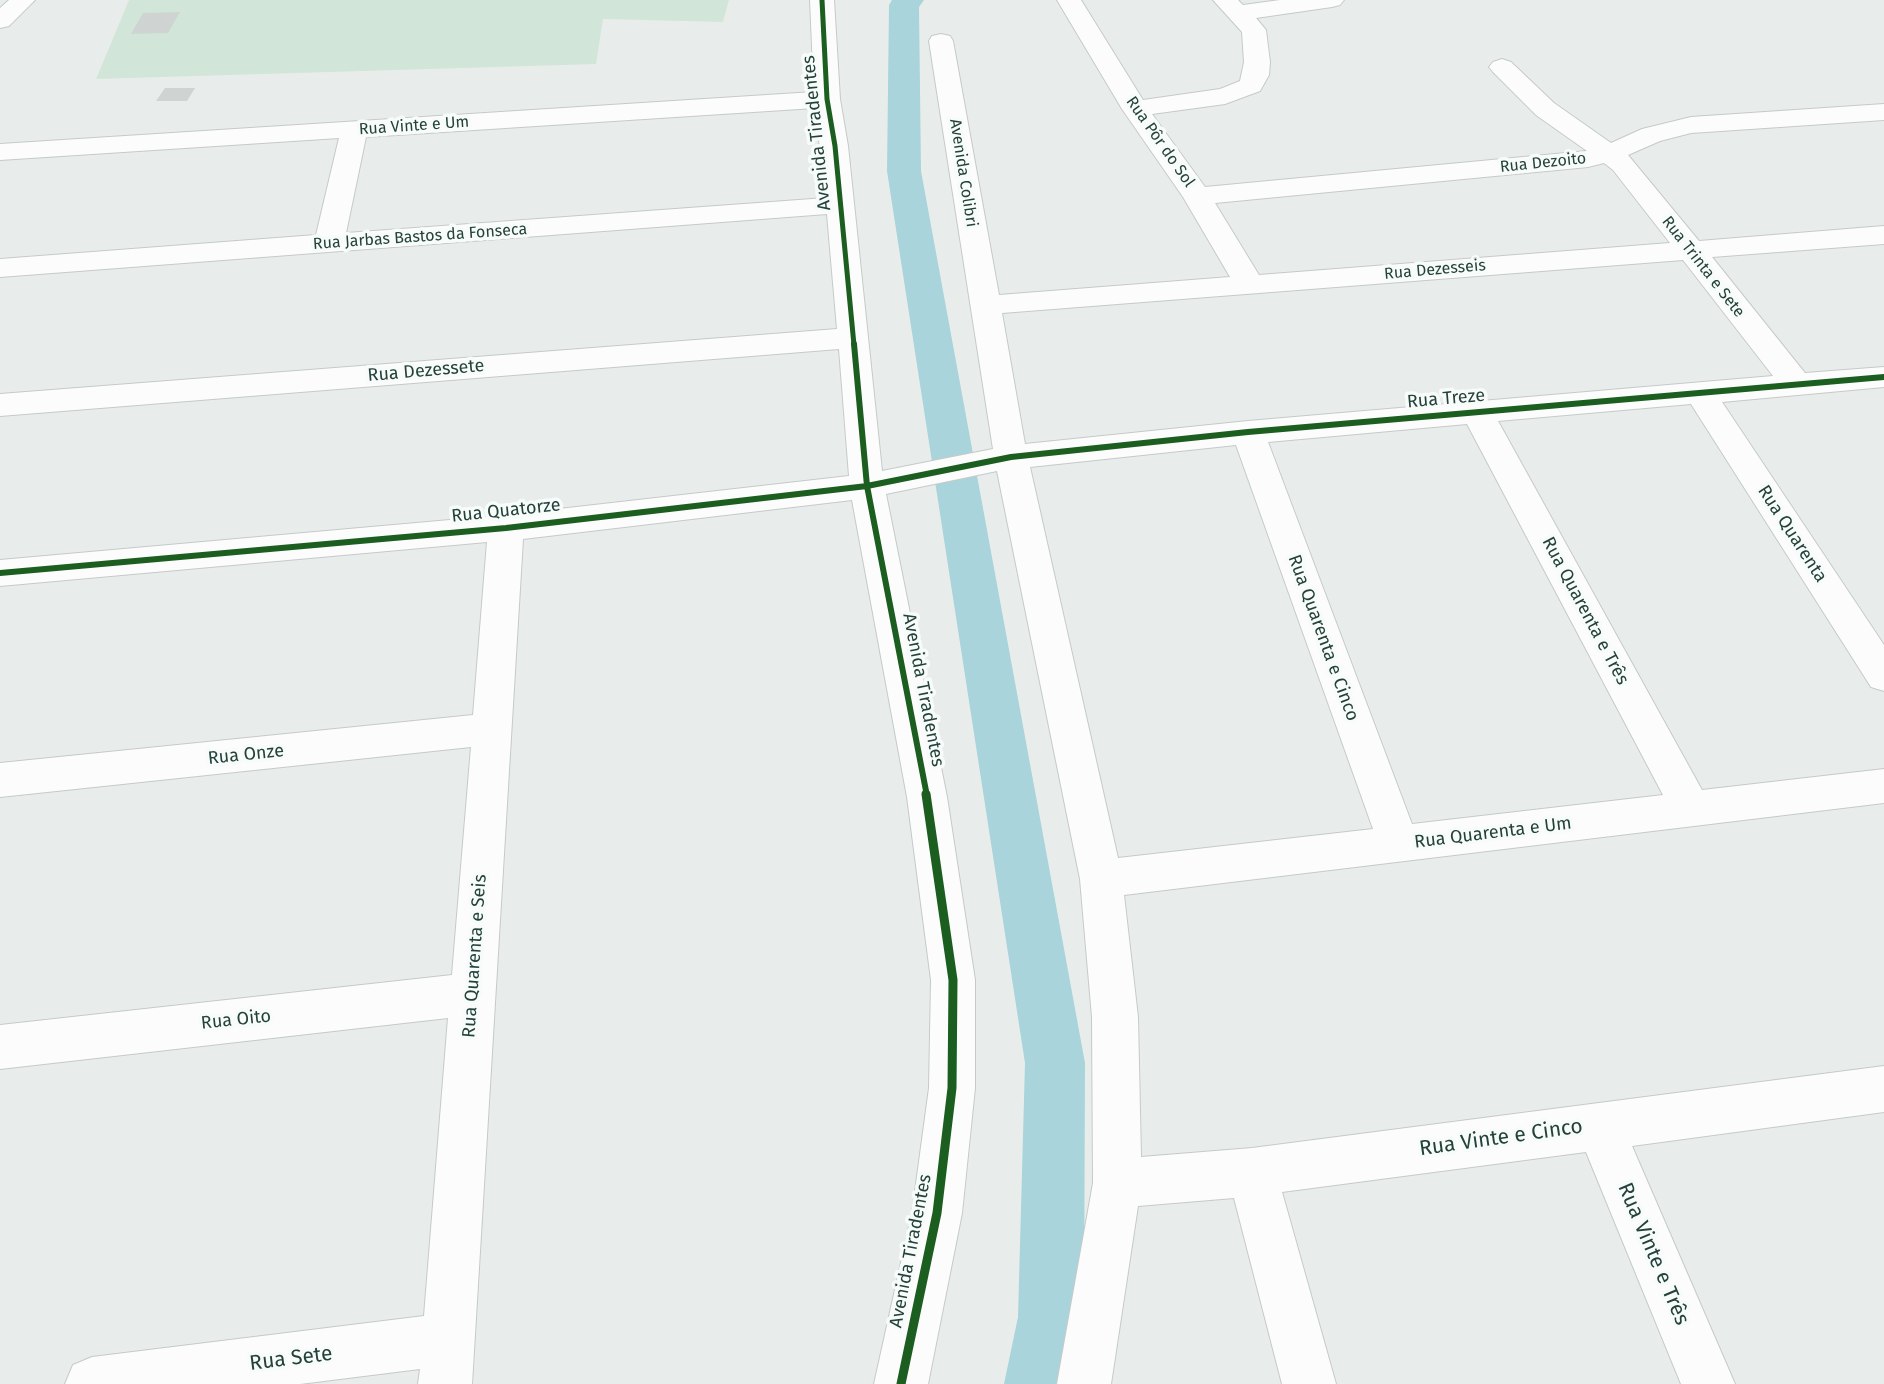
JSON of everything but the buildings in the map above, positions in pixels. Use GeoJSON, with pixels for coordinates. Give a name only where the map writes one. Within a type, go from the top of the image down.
{"type":"FeatureCollection","features":[{"type":"Feature","properties":{"kind":"street"},"geometry":{"type":"LineString","coordinates":[[0,22],[23,0]]}},
{"type":"Feature","properties":{"kind":"street","name":"Avenida Tiradentes"},"geometry":{"type":"LineString","coordinates":[[822,0],[827,99],[841,205],[852,338],[885,481],[953,980],[952,1088],[937,1213],[901,1384]]}},
{"type":"Feature","properties":{"kind":"street","name":"Rua Pôr do Sol"},"geometry":{"type":"LineString","coordinates":[[1069,0],[1135,108],[1197,196],[1250,285]]}},
{"type":"Feature","properties":{"kind":"street"},"geometry":{"type":"LineString","coordinates":[[1232,6],[1332,0]]}},
{"type":"Feature","properties":{"kind":"street"},"geometry":{"type":"LineString","coordinates":[[1135,108],[1226,96],[1251,86],[1256,75],[1254,30],[1232,6]]}},
{"type":"Feature","properties":{"kind":"street","name":"Avenida Colibri"},"geometry":{"type":"LineString","coordinates":[[940,41],[986,305]]}},
{"type":"Feature","properties":{"kind":"street","name":"Rua Trinta e Sete"},"geometry":{"type":"LineString","coordinates":[[1502,66],[1545,108],[1623,164],[1796,383]]}},
{"type":"Feature","properties":{"kind":"street","name":"Rua Vinte e Um"},"geometry":{"type":"LineString","coordinates":[[0,152],[827,99]]}},
{"type":"Feature","properties":{"kind":"street","name":"Rua Dezoito"},"geometry":{"type":"LineString","coordinates":[[1197,196],[1588,159],[1610,153],[1651,135],[1691,125],[1884,112]]}},
{"type":"Feature","properties":{"kind":"street"},"geometry":{"type":"LineString","coordinates":[[329,244],[354,130]]}},
{"type":"Feature","properties":{"kind":"street","name":"Rua Jarbas Bastos da Fonseca"},"geometry":{"type":"LineString","coordinates":[[0,268],[841,205]]}},
{"type":"Feature","properties":{"kind":"street","name":"Rua Dezesseis"},"geometry":{"type":"LineString","coordinates":[[986,305],[1884,235]]}},
{"type":"Feature","properties":{"kind":"street"},"geometry":{"type":"LineString","coordinates":[[986,305],[998,459],[1101,879],[1115,1017],[1117,1183],[1084,1384]]}},
{"type":"Feature","properties":{"kind":"street","name":"Rua Dezessete"},"geometry":{"type":"LineString","coordinates":[[0,405],[852,338]]}},
{"type":"Feature","properties":{"kind":"street","name":"Rua Treze"},"geometry":{"type":"LineString","coordinates":[[998,459],[1248,432],[1884,377]]}},
{"type":"Feature","properties":{"kind":"street","name":"Rua Quarenta"},"geometry":{"type":"LineString","coordinates":[[1700,393],[1884,676]]}},
{"type":"Feature","properties":{"kind":"street","name":"Rua Quarenta e Três"},"geometry":{"type":"LineString","coordinates":[[1477,412],[1692,810]]}},
{"type":"Feature","properties":{"kind":"street","name":"Rua Quarenta e Cinco"},"geometry":{"type":"LineString","coordinates":[[1248,432],[1399,844]]}},
{"type":"Feature","properties":{"kind":"street","name":"Rua Quatorze"},"geometry":{"type":"LineString","coordinates":[[0,573],[506,527],[885,481],[998,459]]}},
{"type":"Feature","properties":{"kind":"street","name":"Rua Quarenta e Seis"},"geometry":{"type":"LineString","coordinates":[[446,1362],[506,527]]}},
{"type":"Feature","properties":{"kind":"street","name":"Rua Onze"},"geometry":{"type":"LineString","coordinates":[[0,780],[492,729]]}},
{"type":"Feature","properties":{"kind":"street","name":"Rua Quarenta e Um"},"geometry":{"type":"LineString","coordinates":[[1101,879],[1884,786]]}},
{"type":"Feature","properties":{"kind":"street","name":"Rua Oito"},"geometry":{"type":"LineString","coordinates":[[0,1047],[473,994]]}},
{"type":"Feature","properties":{"kind":"street","name":"Rua Vinte e Cinco"},"geometry":{"type":"LineString","coordinates":[[1117,1183],[1252,1172],[1884,1089]]}},
{"type":"Feature","properties":{"kind":"street","name":"Rua Vinte e Três"},"geometry":{"type":"LineString","coordinates":[[1599,1125],[1708,1384]]}},
{"type":"Feature","properties":{"kind":"street"},"geometry":{"type":"LineString","coordinates":[[1252,1172],[1309,1384]]}},
{"type":"Feature","properties":{"kind":"street","name":"Rua Sete"},"geometry":{"type":"LineString","coordinates":[[92,1384],[446,1362]]}},
{"type":"Feature","properties":{"kind":"green space"},"geometry":{"type":"Polygon","coordinates":[[[129,0],[729,0],[723,22],[603,19],[596,64],[96,79],[129,0]]]}},
{"type":"Feature","properties":{"kind":"waterway"},"geometry":{"type":"LineString","coordinates":[[909,0],[904,5],[904,171],[1055,1063],[1051,1317],[1038,1384]]}},
{"type":"Feature","properties":{"kind":"cycle path"},"geometry":{"type":"LineString","coordinates":[[822,0],[827,99],[835,146],[867,486],[927,797],[953,980],[952,1088],[937,1213],[901,1384]]}},
{"type":"Feature","properties":{"kind":"cycle path"},"geometry":{"type":"LineString","coordinates":[[0,573],[506,528],[867,486],[1011,457],[1248,432],[1884,377]]}}]}
